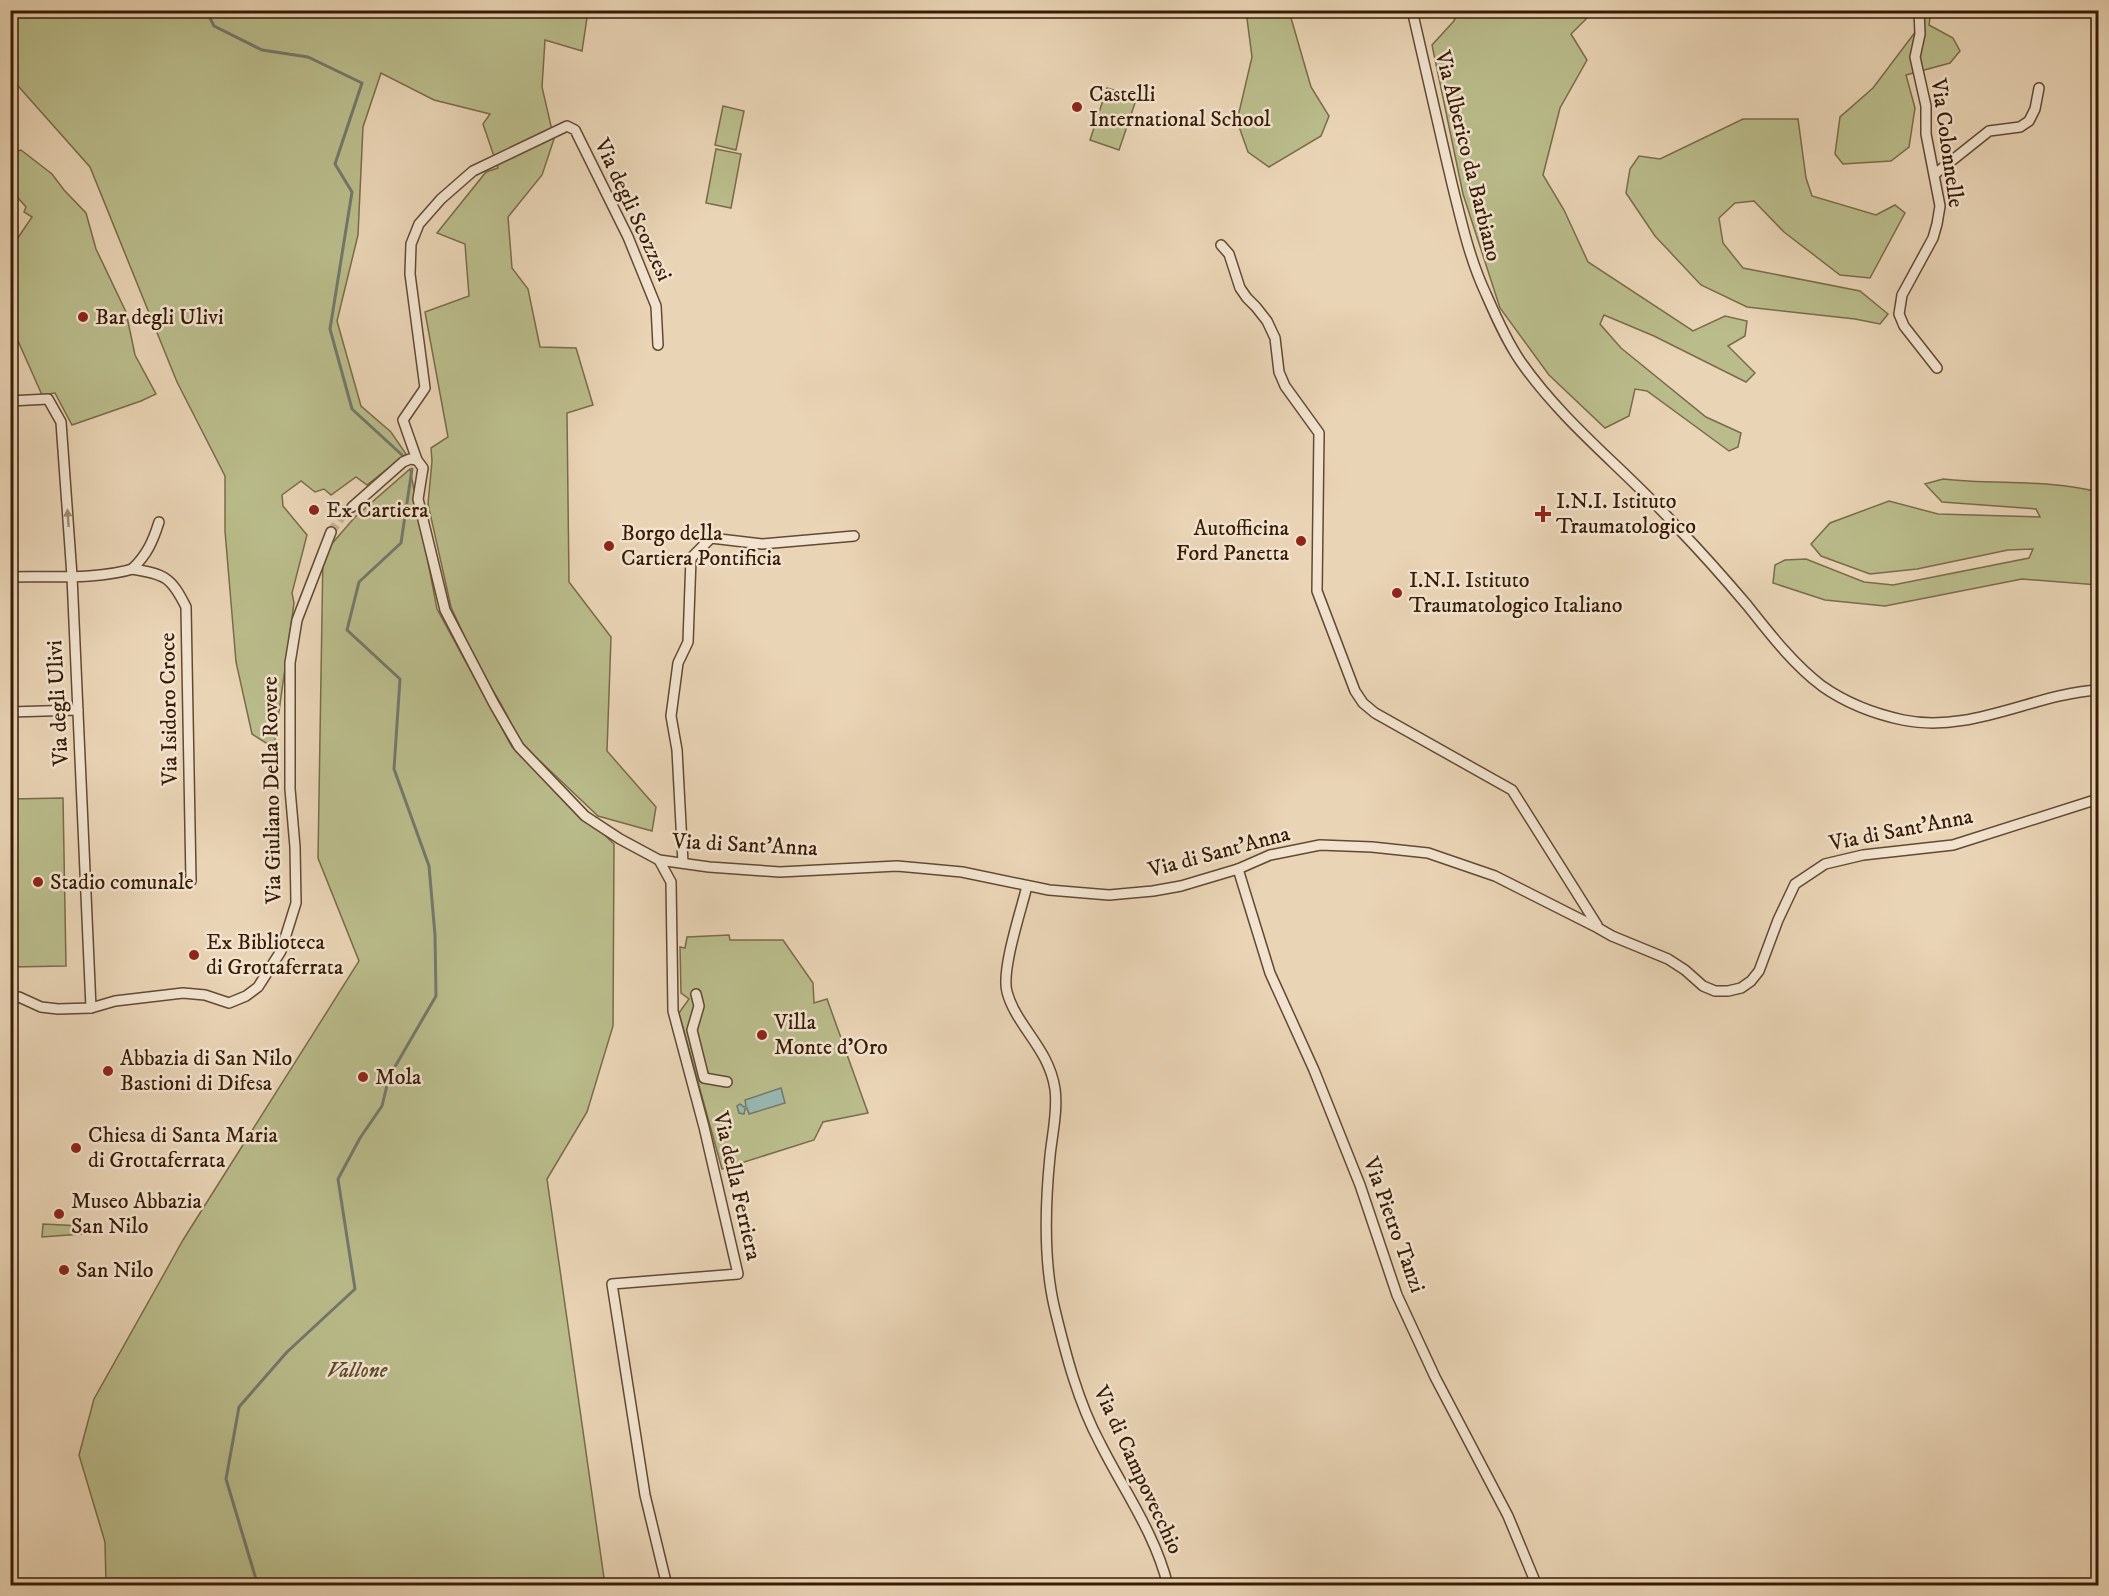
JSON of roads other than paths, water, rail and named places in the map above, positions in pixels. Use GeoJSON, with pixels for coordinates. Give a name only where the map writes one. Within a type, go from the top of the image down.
{"type":"FeatureCollection","features":[{"type":"Feature","properties":{"kind":"street","name":"Via Alberico da Barbiano"},"geometry":{"type":"LineString","coordinates":[[1412,10],[1461,224],[1473,263],[1500,323],[1520,360],[1575,425],[1676,525],[1795,662],[1823,686],[1858,707],[1905,721],[1962,721],[2009,711],[2066,694],[2098,690]]}},
{"type":"Feature","properties":{"kind":"street","name":"Via Colonnelle"},"geometry":{"type":"LineString","coordinates":[[1919,10],[1920,34],[1915,57],[1926,106],[1926,134],[1940,206],[1937,224],[1927,252],[1899,302],[1899,314],[1904,326],[1937,368]]}},
{"type":"Feature","properties":{"kind":"street"},"geometry":{"type":"LineString","coordinates":[[1935,174],[1989,131],[2020,127],[2029,121],[2035,109],[2039,88]]}},
{"type":"Feature","properties":{"kind":"street","name":"Via degli Scozzesi"},"geometry":{"type":"LineString","coordinates":[[417,460],[404,420],[425,388],[410,274],[411,244],[419,225],[441,199],[473,171],[567,126],[575,130],[632,247],[656,306],[658,345]]}},
{"type":"Feature","properties":{"kind":"street"},"geometry":{"type":"LineString","coordinates":[[1221,245],[1229,254],[1240,288],[1257,307],[1275,338],[1279,372],[1285,386],[1319,433],[1317,591],[1355,691],[1364,704],[1376,713],[1512,790],[1598,927]]}},
{"type":"Feature","properties":{"kind":"street","name":"Via degli Ulivi"},"geometry":{"type":"LineString","coordinates":[[10,401],[48,399],[61,422],[72,576],[92,1008]]}},
{"type":"Feature","properties":{"kind":"street"},"geometry":{"type":"LineString","coordinates":[[352,507],[406,460],[417,460]]}},
{"type":"Feature","properties":{"kind":"street","name":"Via di Sant'Anna"},"geometry":{"type":"LineString","coordinates":[[417,460],[423,468],[418,499],[445,610],[519,747],[585,816],[620,839],[660,860],[709,867],[780,872],[897,866],[962,872],[1028,886],[1094,894],[1135,893],[1181,886],[1238,869],[1270,855],[1320,845],[1372,847],[1428,853],[1495,876],[1612,936],[1668,959],[1703,986],[1715,991],[1728,991],[1741,988],[1760,971],[1778,920],[1795,884],[1825,864],[1863,855],[1953,845],[2098,799]]}},
{"type":"Feature","properties":{"kind":"street"},"geometry":{"type":"LineString","coordinates":[[136,568],[152,544],[159,522]]}},
{"type":"Feature","properties":{"kind":"street","name":"Via Giuliano Della Rovere"},"geometry":{"type":"LineString","coordinates":[[92,1008],[115,1001],[183,993],[205,995],[229,1003],[246,996],[258,987],[281,951],[296,903],[295,847],[290,789],[290,663],[297,621],[331,532]]}},
{"type":"Feature","properties":{"kind":"street"},"geometry":{"type":"LineString","coordinates":[[682,863],[677,750],[671,716],[678,663],[688,642],[691,558],[711,538],[762,544],[854,536]]}},
{"type":"Feature","properties":{"kind":"street","name":"Via Isidoro Croce"},"geometry":{"type":"LineString","coordinates":[[10,577],[72,576],[136,568],[161,574],[178,589],[186,607],[191,881]]}},
{"type":"Feature","properties":{"kind":"street"},"geometry":{"type":"LineString","coordinates":[[10,712],[78,710]]}},
{"type":"Feature","properties":{"kind":"street","name":"Via della Ferriera"},"geometry":{"type":"LineString","coordinates":[[660,860],[671,882],[673,1011],[704,1126],[738,1274],[612,1284],[645,1495],[667,1586]]}},
{"type":"Feature","properties":{"kind":"street","name":"Via Pietro Tanzi"},"geometry":{"type":"LineString","coordinates":[[1238,869],[1270,973],[1314,1070],[1360,1185],[1397,1295],[1435,1377],[1508,1516],[1537,1586]]}},
{"type":"Feature","properties":{"kind":"street","name":"Via di Campovecchio"},"geometry":{"type":"LineString","coordinates":[[1028,886],[1010,956],[1006,987],[1012,1004],[1044,1056],[1055,1088],[1047,1222],[1049,1272],[1055,1309],[1076,1384],[1090,1423],[1147,1528],[1161,1559],[1168,1586]]}},
{"type":"Feature","properties":{"kind":"street"},"geometry":{"type":"LineString","coordinates":[[696,994],[699,1006],[692,1030],[704,1078],[728,1082]]}},
{"type":"Feature","properties":{"kind":"street"},"geometry":{"type":"LineString","coordinates":[[10,998],[19,997],[40,1007],[92,1008]]}},
{"type":"Feature","properties":{"kind":"water"},"geometry":{"type":"Polygon","coordinates":[[[781,1088],[785,1103],[749,1114],[747,1108],[744,1114],[739,1113],[737,1106],[740,1104],[746,1106],[745,1100],[781,1088]]]}},
{"type":"Feature","properties":{"kind":"waterway"},"geometry":{"type":"LineString","coordinates":[[206,10],[214,26],[262,50],[308,57],[362,83],[335,164],[352,192],[330,329],[352,409],[402,455]]}},
{"type":"Feature","properties":{"kind":"waterway"},"geometry":{"type":"LineString","coordinates":[[258,1586],[226,1479],[239,1407],[287,1352],[355,1289],[338,1179],[360,1138],[382,1106],[389,1077],[436,996],[435,935],[429,866],[394,769],[400,679],[347,630],[359,582],[401,543],[412,469]]}},
{"type":"Feature","properties":{"kind":"tunnel"},"geometry":{"type":"LineString","coordinates":[[331,532],[342,516],[352,507]]}},
{"type":"Feature","properties":{"kind":"place","name":"Castelli International School"},"geometry":{"type":"Point","coordinates":[1077,107]}},
{"type":"Feature","properties":{"kind":"place","name":"Bar degli Ulivi"},"geometry":{"type":"Point","coordinates":[83,317]}},
{"type":"Feature","properties":{"kind":"place","name":"Ex Cartiera"},"geometry":{"type":"Point","coordinates":[314,510]}},
{"type":"Feature","properties":{"kind":"place","name":"I.N.I. Istituto Traumatologico"},"geometry":{"type":"Point","coordinates":[1543,514]}},
{"type":"Feature","properties":{"kind":"place","name":"Autofficina Ford Panetta"},"geometry":{"type":"Point","coordinates":[1301,541]}},
{"type":"Feature","properties":{"kind":"place","name":"Borgo della Cartiera Pontificia"},"geometry":{"type":"Point","coordinates":[609,546]}},
{"type":"Feature","properties":{"kind":"place","name":"I.N.I. Istituto Traumatologico Italiano"},"geometry":{"type":"Point","coordinates":[1397,593]}},
{"type":"Feature","properties":{"kind":"place","name":"Stadio comunale"},"geometry":{"type":"Point","coordinates":[38,882]}},
{"type":"Feature","properties":{"kind":"place","name":"Ex Biblioteca di Grottaferrata"},"geometry":{"type":"Point","coordinates":[194,955]}},
{"type":"Feature","properties":{"kind":"place","name":"Villa Monte d'Oro"},"geometry":{"type":"Point","coordinates":[762,1035]}},
{"type":"Feature","properties":{"kind":"place","name":"Abbazia di San Nilo Bastioni di Difesa"},"geometry":{"type":"Point","coordinates":[108,1071]}},
{"type":"Feature","properties":{"kind":"place","name":"Mola"},"geometry":{"type":"Point","coordinates":[363,1077]}},
{"type":"Feature","properties":{"kind":"place","name":"Chiesa di Santa Maria di Grottaferrata"},"geometry":{"type":"Point","coordinates":[76,1148]}},
{"type":"Feature","properties":{"kind":"place","name":"Museo Abbazia San Nilo"},"geometry":{"type":"Point","coordinates":[59,1214]}},
{"type":"Feature","properties":{"kind":"place","name":"San Nilo"},"geometry":{"type":"Point","coordinates":[64,1270]}},
{"type":"Feature","properties":{"kind":"park label","name":"Vallone"},"geometry":{"type":"Point","coordinates":[357,1370]}}]}
